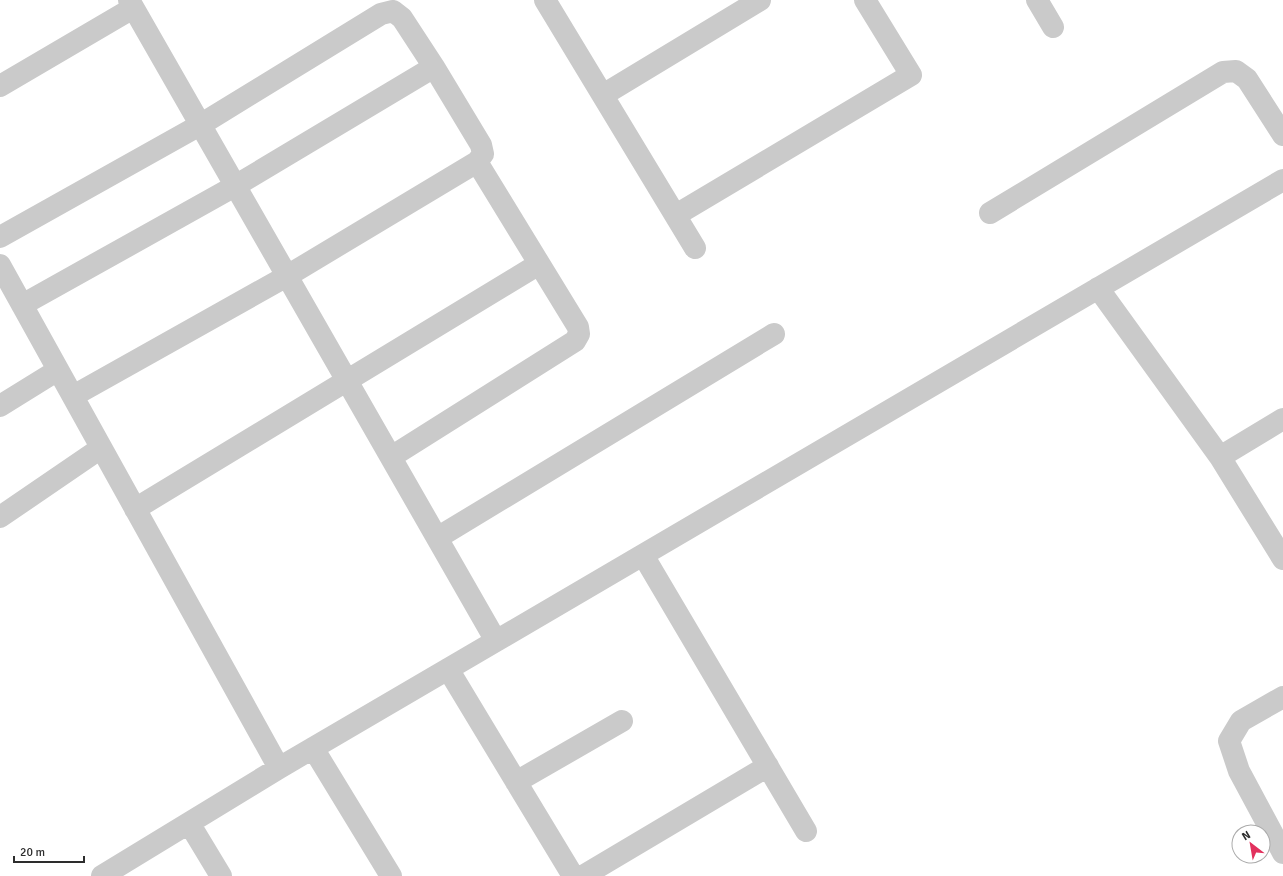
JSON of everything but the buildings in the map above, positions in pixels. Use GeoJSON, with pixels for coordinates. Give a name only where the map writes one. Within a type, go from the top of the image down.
{"type":"FeatureCollection","features":[{"type":"Feature","properties":{"kind":"street"},"geometry":{"type":"LineString","coordinates":[[545,0],[695,248]]}},
{"type":"Feature","properties":{"kind":"street"},"geometry":{"type":"LineString","coordinates":[[603,95],[760,0]]}},
{"type":"Feature","properties":{"kind":"street"},"geometry":{"type":"LineString","coordinates":[[676,215],[911,74],[865,0]]}},
{"type":"Feature","properties":{"kind":"street"},"geometry":{"type":"LineString","coordinates":[[1037,0],[1053,27]]}},
{"type":"Feature","properties":{"kind":"street"},"geometry":{"type":"LineString","coordinates":[[0,86],[131,4],[496,641]]}},
{"type":"Feature","properties":{"kind":"street"},"geometry":{"type":"LineString","coordinates":[[0,237],[200,125],[381,14],[393,12],[402,18],[434,67],[481,145],[483,154],[477,162],[287,276],[73,396]]}},
{"type":"Feature","properties":{"kind":"street"},"geometry":{"type":"LineString","coordinates":[[22,306],[235,186],[434,67]]}},
{"type":"Feature","properties":{"kind":"street"},"geometry":{"type":"LineString","coordinates":[[990,212],[1223,72],[1236,70],[1247,79],[1283,135]]}},
{"type":"Feature","properties":{"kind":"street"},"geometry":{"type":"LineString","coordinates":[[391,457],[575,341],[579,334],[578,326],[477,162]]}},
{"type":"Feature","properties":{"kind":"street"},"geometry":{"type":"LineString","coordinates":[[102,876],[279,768],[1283,180]]}},
{"type":"Feature","properties":{"kind":"street"},"geometry":{"type":"LineString","coordinates":[[135,509],[539,264]]}},
{"type":"Feature","properties":{"kind":"street"},"geometry":{"type":"LineString","coordinates":[[0,265],[279,768]]}},
{"type":"Feature","properties":{"kind":"street"},"geometry":{"type":"LineString","coordinates":[[1098,288],[1220,457],[1283,559]]}},
{"type":"Feature","properties":{"kind":"street"},"geometry":{"type":"LineString","coordinates":[[437,538],[774,334]]}},
{"type":"Feature","properties":{"kind":"street"},"geometry":{"type":"LineString","coordinates":[[0,406],[58,370]]}},
{"type":"Feature","properties":{"kind":"street"},"geometry":{"type":"LineString","coordinates":[[1220,457],[1283,419]]}},
{"type":"Feature","properties":{"kind":"street"},"geometry":{"type":"LineString","coordinates":[[0,517],[101,448]]}},
{"type":"Feature","properties":{"kind":"street"},"geometry":{"type":"LineString","coordinates":[[643,555],[806,831]]}},
{"type":"Feature","properties":{"kind":"street"},"geometry":{"type":"LineString","coordinates":[[448,669],[573,876]]}},
{"type":"Feature","properties":{"kind":"street"},"geometry":{"type":"LineString","coordinates":[[1283,697],[1241,721],[1229,741],[1239,770],[1283,853]]}},
{"type":"Feature","properties":{"kind":"street"},"geometry":{"type":"LineString","coordinates":[[516,782],[622,722]]}},
{"type":"Feature","properties":{"kind":"street"},"geometry":{"type":"LineString","coordinates":[[313,748],[391,876]]}},
{"type":"Feature","properties":{"kind":"street"},"geometry":{"type":"LineString","coordinates":[[583,876],[768,766]]}},
{"type":"Feature","properties":{"kind":"street"},"geometry":{"type":"LineString","coordinates":[[189,823],[221,876]]}}]}
